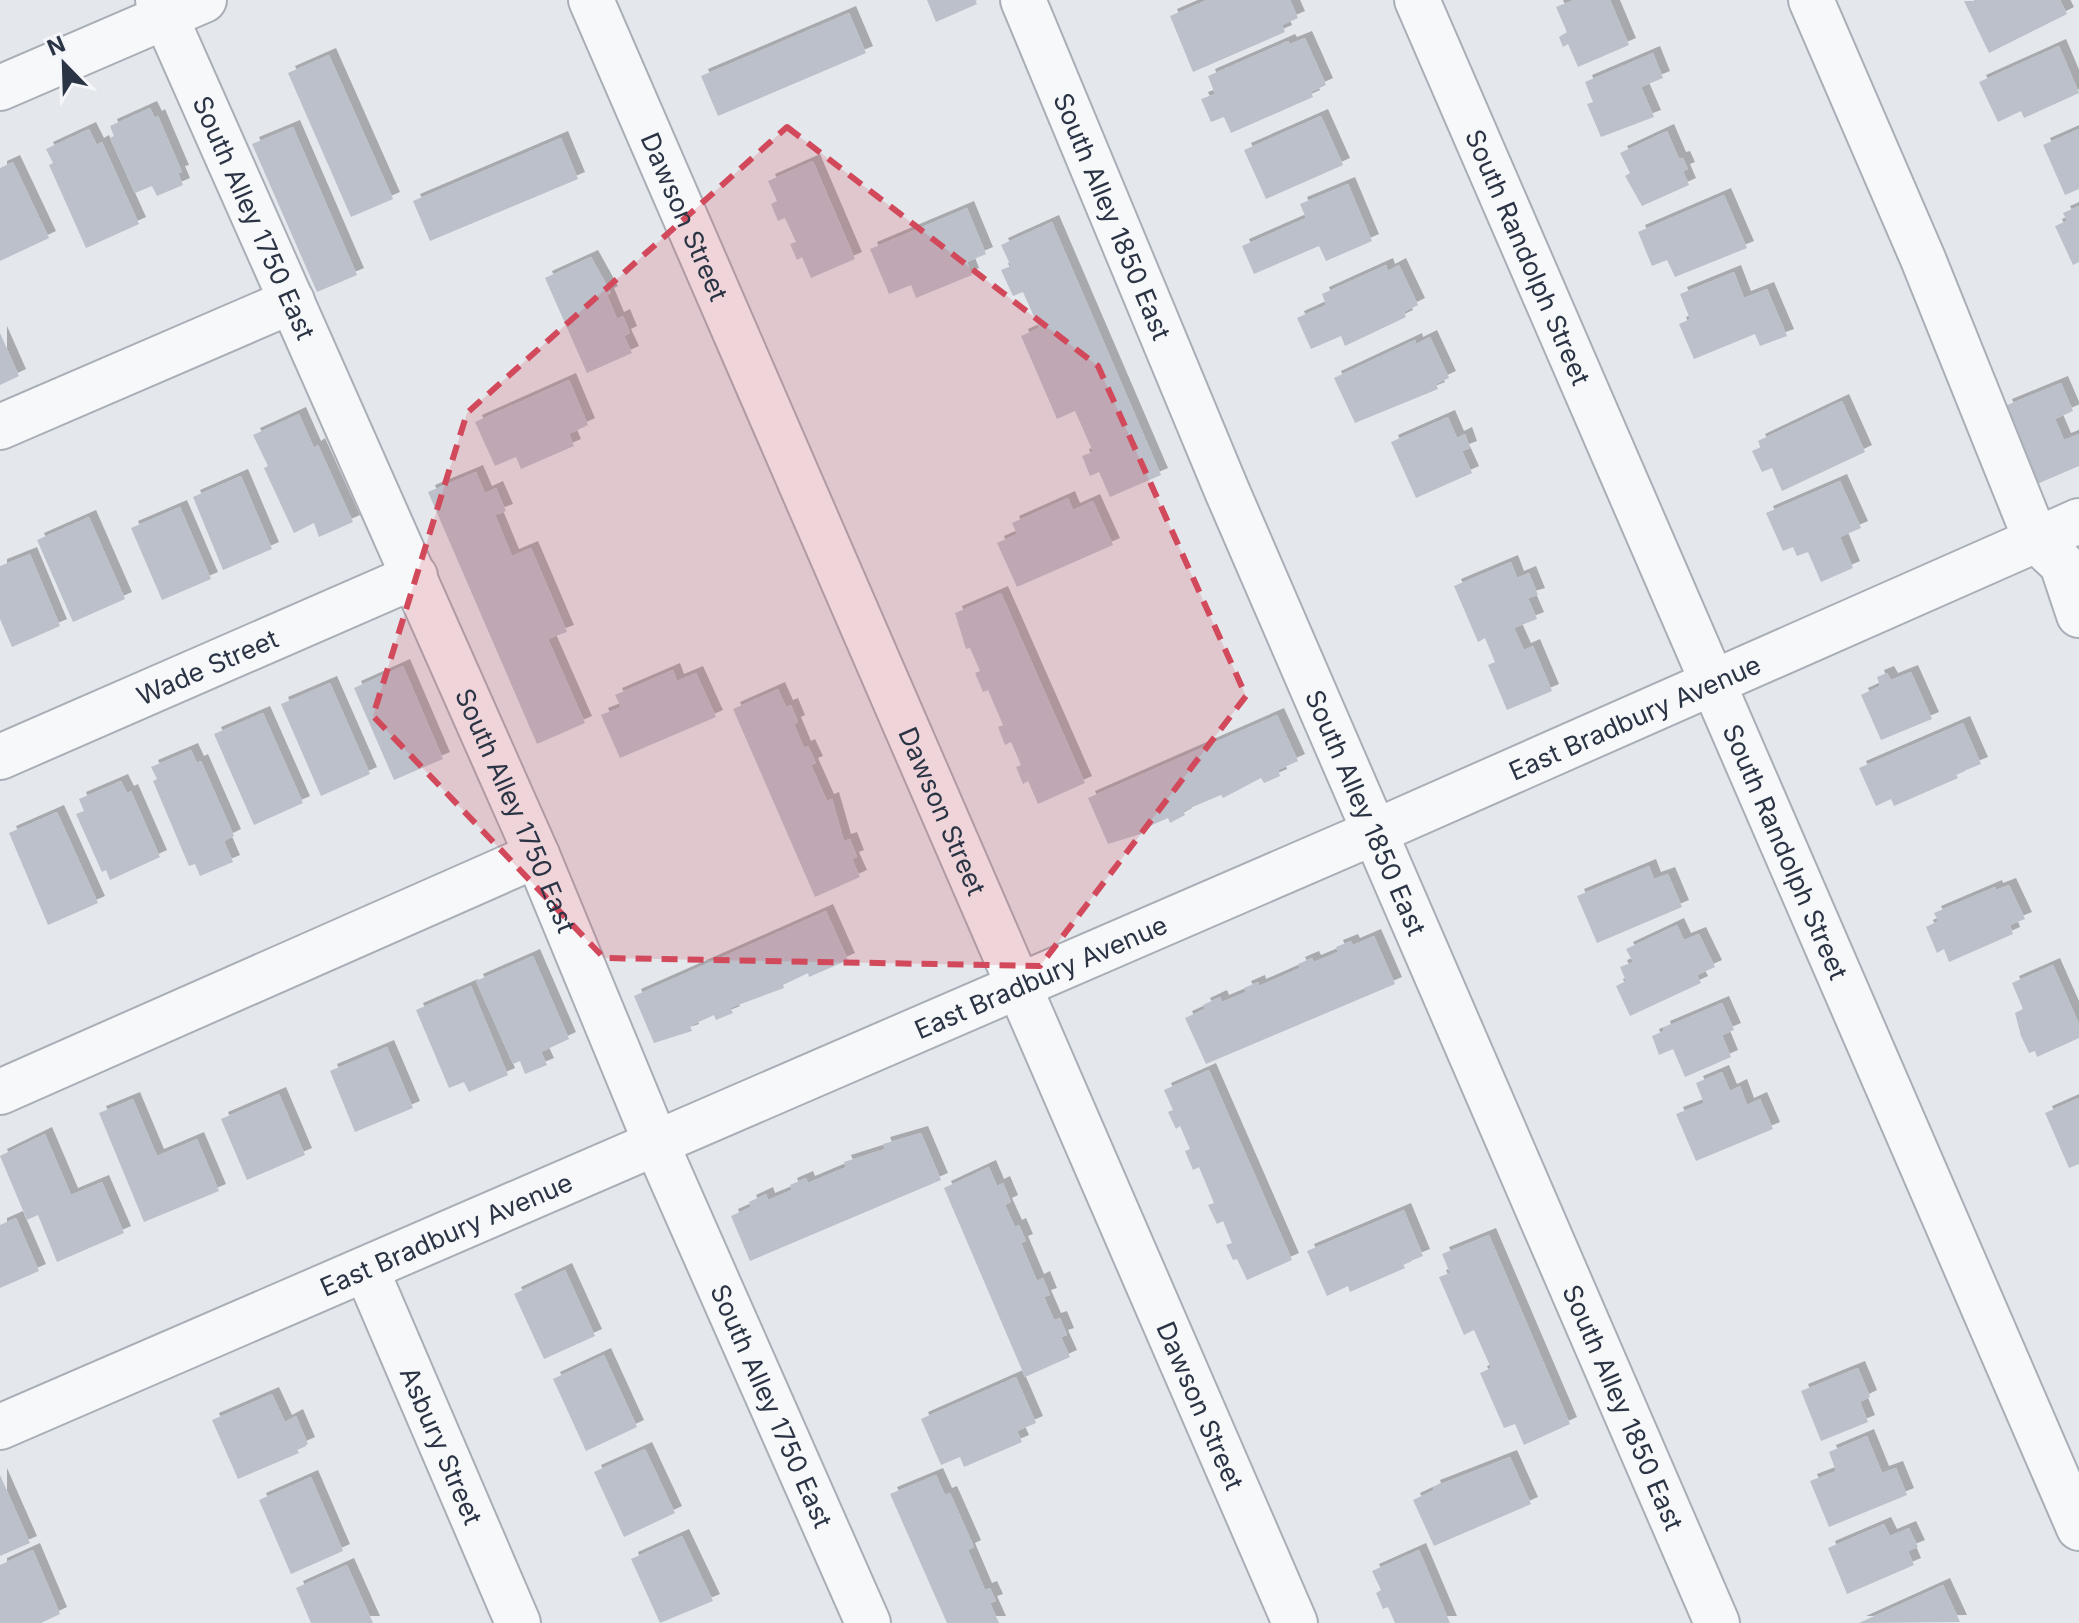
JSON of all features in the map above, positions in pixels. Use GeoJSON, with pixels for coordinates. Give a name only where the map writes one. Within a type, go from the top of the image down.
{"type":"FeatureCollection","features":[{"type":"Feature","properties":{"kind":"street","name":"Dawson Street"},"geometry":{"type":"LineString","coordinates":[[591,0],[1295,1623]]}},
{"type":"Feature","properties":{"kind":"street","name":"South Alley 1850 East"},"geometry":{"type":"LineString","coordinates":[[1023,0],[1227,491],[1377,831],[1717,1623]]}},
{"type":"Feature","properties":{"kind":"street","name":"South Randolph Street"},"geometry":{"type":"LineString","coordinates":[[1417,0],[2079,1528]]}},
{"type":"Feature","properties":{"kind":"street"},"geometry":{"type":"LineString","coordinates":[[1811,0],[1923,259],[2036,540],[2062,564],[2079,615]]}},
{"type":"Feature","properties":{"kind":"street"},"geometry":{"type":"LineString","coordinates":[[0,88],[176,6]]}},
{"type":"Feature","properties":{"kind":"street","name":"South Alley 1750 East"},"geometry":{"type":"LineString","coordinates":[[176,6],[292,301],[537,855],[656,1143],[868,1623]]}},
{"type":"Feature","properties":{"kind":"street"},"geometry":{"type":"LineString","coordinates":[[0,427],[292,301]]}},
{"type":"Feature","properties":{"kind":"street","name":"East Bradbury Avenue"},"geometry":{"type":"LineString","coordinates":[[0,1427],[1377,831],[2079,521]]}},
{"type":"Feature","properties":{"kind":"street","name":"Wade Street"},"geometry":{"type":"LineString","coordinates":[[0,757],[415,576]]}},
{"type":"Feature","properties":{"kind":"street"},"geometry":{"type":"LineString","coordinates":[[0,1092],[537,855]]}},
{"type":"Feature","properties":{"kind":"street","name":"Asbury Street"},"geometry":{"type":"LineString","coordinates":[[366,1269],[518,1623]]}},
{"type":"Feature","properties":{"kind":"highlighted area"},"geometry":{"type":"Polygon","coordinates":[[[787,127],[1098,366],[1246,696],[1040,966],[604,958],[373,716],[467,413],[787,127]]]}},
{"type":"Feature","properties":{"kind":"building"},"geometry":{"type":"Polygon","coordinates":[[[927,0],[975,0],[977,4],[936,22],[927,0]]]}},
{"type":"Feature","properties":{"kind":"building"},"geometry":{"type":"Polygon","coordinates":[[[1207,0],[1290,0],[1298,18],[1282,25],[1285,32],[1193,72],[1170,16],[1207,0]]]}},
{"type":"Feature","properties":{"kind":"building"},"geometry":{"type":"Polygon","coordinates":[[[1574,0],[1610,0],[1629,45],[1578,67],[1568,44],[1563,47],[1559,37],[1567,32],[1556,7],[1574,0]]]}},
{"type":"Feature","properties":{"kind":"building"},"geometry":{"type":"Polygon","coordinates":[[[2060,0],[2067,14],[1989,53],[1964,1],[2060,0]]]}},
{"type":"Feature","properties":{"kind":"building"},"geometry":{"type":"Polygon","coordinates":[[[849,13],[866,53],[718,116],[701,76],[849,13]]]}},
{"type":"Feature","properties":{"kind":"building"},"geometry":{"type":"Polygon","coordinates":[[[1305,38],[1326,85],[1311,92],[1313,97],[1231,133],[1224,117],[1211,122],[1201,99],[1215,94],[1208,76],[1288,41],[1290,44],[1305,38]]]}},
{"type":"Feature","properties":{"kind":"building"},"geometry":{"type":"Polygon","coordinates":[[[2059,46],[2079,93],[2024,118],[2021,111],[1998,122],[1979,82],[2059,46]]]}},
{"type":"Feature","properties":{"kind":"building"},"geometry":{"type":"Polygon","coordinates":[[[1653,53],[1663,78],[1641,87],[1654,117],[1601,137],[1587,104],[1593,102],[1585,82],[1653,53]]]}},
{"type":"Feature","properties":{"kind":"building"},"geometry":{"type":"Polygon","coordinates":[[[329,55],[393,199],[351,217],[288,73],[329,55]]]}},
{"type":"Feature","properties":{"kind":"building"},"geometry":{"type":"Polygon","coordinates":[[[150,108],[155,118],[158,116],[182,172],[178,173],[183,185],[157,196],[152,186],[135,193],[110,138],[114,136],[110,126],[150,108]]]}},
{"type":"Feature","properties":{"kind":"building"},"geometry":{"type":"Polygon","coordinates":[[[1321,116],[1343,165],[1266,199],[1244,150],[1321,116]]]}},
{"type":"Feature","properties":{"kind":"building"},"geometry":{"type":"Polygon","coordinates":[[[293,127],[357,275],[317,292],[252,144],[293,127]]]}},
{"type":"Feature","properties":{"kind":"building"},"geometry":{"type":"Polygon","coordinates":[[[89,129],[97,145],[102,142],[139,224],[86,248],[49,165],[53,163],[46,149],[89,129]]]}},
{"type":"Feature","properties":{"kind":"building"},"geometry":{"type":"Polygon","coordinates":[[[2079,129],[2079,189],[2065,195],[2043,145],[2079,129]]]}},
{"type":"Feature","properties":{"kind":"building"},"geometry":{"type":"Polygon","coordinates":[[[1667,131],[1679,159],[1683,158],[1688,169],[1683,171],[1689,185],[1642,206],[1625,176],[1630,173],[1620,153],[1667,131]]]}},
{"type":"Feature","properties":{"kind":"building"},"geometry":{"type":"Polygon","coordinates":[[[561,138],[578,179],[430,241],[413,201],[561,138]]]}},
{"type":"Feature","properties":{"kind":"building"},"geometry":{"type":"Polygon","coordinates":[[[813,161],[855,259],[811,278],[802,257],[797,260],[790,244],[796,242],[785,218],[778,221],[771,204],[777,201],[768,181],[813,161]]]}},
{"type":"Feature","properties":{"kind":"building"},"geometry":{"type":"Polygon","coordinates":[[[13,162],[49,238],[0,261],[0,168],[13,162]]]}},
{"type":"Feature","properties":{"kind":"building"},"geometry":{"type":"Polygon","coordinates":[[[1348,184],[1372,241],[1326,261],[1319,246],[1254,274],[1242,246],[1306,218],[1300,204],[1348,184]]]}},
{"type":"Feature","properties":{"kind":"building"},"geometry":{"type":"Polygon","coordinates":[[[1724,195],[1747,248],[1675,277],[1667,260],[1652,266],[1638,232],[1724,195]]]}},
{"type":"Feature","properties":{"kind":"building"},"geometry":{"type":"Polygon","coordinates":[[[2079,206],[2079,262],[2073,265],[2055,226],[2067,221],[2063,213],[2079,206]]]}},
{"type":"Feature","properties":{"kind":"building"},"geometry":{"type":"Polygon","coordinates":[[[967,208],[986,254],[967,262],[972,275],[916,298],[911,285],[889,294],[870,249],[967,208]]]}},
{"type":"Feature","properties":{"kind":"building"},"geometry":{"type":"Polygon","coordinates":[[[1052,222],[1161,475],[1110,497],[1099,472],[1090,476],[1082,456],[1093,452],[1075,411],[1057,419],[1021,336],[1039,328],[1023,292],[1013,296],[1001,270],[1011,266],[1001,245],[1052,222]]]}},
{"type":"Feature","properties":{"kind":"building"},"geometry":{"type":"Polygon","coordinates":[[[591,257],[611,293],[607,295],[617,319],[623,316],[630,333],[624,336],[632,353],[587,373],[545,278],[591,257]]]}},
{"type":"Feature","properties":{"kind":"building"},"geometry":{"type":"Polygon","coordinates":[[[1386,265],[1388,271],[1399,265],[1418,305],[1404,312],[1406,317],[1345,346],[1341,336],[1311,349],[1297,318],[1326,305],[1322,294],[1386,265]]]}},
{"type":"Feature","properties":{"kind":"building"},"geometry":{"type":"Polygon","coordinates":[[[1734,272],[1744,298],[1767,289],[1787,336],[1760,346],[1755,334],[1694,359],[1679,324],[1690,319],[1680,294],[1734,272]]]}},
{"type":"Feature","properties":{"kind":"building"},"geometry":{"type":"Polygon","coordinates":[[[0,333],[19,376],[0,385],[0,333]]]}},
{"type":"Feature","properties":{"kind":"building"},"geometry":{"type":"Polygon","coordinates":[[[1430,337],[1449,378],[1436,384],[1438,389],[1355,423],[1334,378],[1415,340],[1416,344],[1430,337]]]}},
{"type":"Feature","properties":{"kind":"building"},"geometry":{"type":"Polygon","coordinates":[[[569,380],[588,425],[569,434],[574,446],[521,469],[516,457],[495,466],[475,422],[569,380]]]}},
{"type":"Feature","properties":{"kind":"building"},"geometry":{"type":"Polygon","coordinates":[[[2061,383],[2073,411],[2055,419],[2064,440],[2079,434],[2079,466],[2037,484],[2005,406],[2061,383]]]}},
{"type":"Feature","properties":{"kind":"building"},"geometry":{"type":"Polygon","coordinates":[[[1842,401],[1865,452],[1782,491],[1772,468],[1762,472],[1752,451],[1761,447],[1758,441],[1842,401]]]}},
{"type":"Feature","properties":{"kind":"building"},"geometry":{"type":"Polygon","coordinates":[[[299,414],[314,448],[318,445],[353,522],[319,537],[314,523],[294,533],[264,468],[268,466],[253,435],[299,414]]]}},
{"type":"Feature","properties":{"kind":"building"},"geometry":{"type":"Polygon","coordinates":[[[1448,417],[1457,438],[1465,434],[1470,448],[1462,451],[1472,473],[1416,498],[1391,442],[1448,417]]]}},
{"type":"Feature","properties":{"kind":"building"},"geometry":{"type":"Polygon","coordinates":[[[476,472],[485,493],[496,488],[506,511],[495,515],[512,556],[531,548],[567,632],[548,639],[585,723],[537,744],[428,492],[476,472]]]}},
{"type":"Feature","properties":{"kind":"building"},"geometry":{"type":"Polygon","coordinates":[[[241,476],[272,549],[223,570],[193,497],[241,476]]]}},
{"type":"Feature","properties":{"kind":"building"},"geometry":{"type":"Polygon","coordinates":[[[1840,481],[1861,528],[1840,537],[1853,568],[1821,582],[1808,552],[1797,556],[1793,547],[1783,551],[1766,513],[1840,481]]]}},
{"type":"Feature","properties":{"kind":"building"},"geometry":{"type":"Polygon","coordinates":[[[1068,498],[1073,510],[1093,501],[1113,545],[1017,587],[997,543],[1017,534],[1012,523],[1068,498]]]}},
{"type":"Feature","properties":{"kind":"building"},"geometry":{"type":"Polygon","coordinates":[[[180,507],[211,579],[162,600],[131,528],[180,507]]]}},
{"type":"Feature","properties":{"kind":"building"},"geometry":{"type":"Polygon","coordinates":[[[89,517],[125,599],[73,622],[37,540],[89,517]]]}},
{"type":"Feature","properties":{"kind":"building"},"geometry":{"type":"Polygon","coordinates":[[[30,554],[60,626],[12,647],[0,619],[0,566],[30,554]]]}},
{"type":"Feature","properties":{"kind":"building"},"geometry":{"type":"Polygon","coordinates":[[[1511,562],[1517,578],[1529,573],[1538,595],[1528,598],[1537,619],[1514,628],[1524,650],[1533,646],[1552,691],[1507,710],[1488,665],[1495,662],[1485,638],[1478,642],[1454,586],[1511,562]]]}},
{"type":"Feature","properties":{"kind":"building"},"geometry":{"type":"Polygon","coordinates":[[[1001,593],[1085,783],[1038,804],[1028,781],[1023,784],[1016,767],[1021,765],[1011,742],[1005,745],[998,727],[1003,725],[988,690],[983,692],[975,673],[980,671],[970,648],[966,649],[955,613],[1001,593]]]}},
{"type":"Feature","properties":{"kind":"building"},"geometry":{"type":"Polygon","coordinates":[[[403,666],[443,759],[394,780],[354,688],[403,666]]]}},
{"type":"Feature","properties":{"kind":"building"},"geometry":{"type":"Polygon","coordinates":[[[673,670],[677,681],[696,673],[716,717],[620,758],[601,715],[621,707],[615,695],[673,670]]]}},
{"type":"Feature","properties":{"kind":"building"},"geometry":{"type":"Polygon","coordinates":[[[1911,672],[1932,719],[1881,740],[1861,695],[1880,686],[1877,677],[1887,673],[1891,680],[1911,672]]]}},
{"type":"Feature","properties":{"kind":"building"},"geometry":{"type":"Polygon","coordinates":[[[330,683],[370,774],[321,796],[281,704],[330,683]]]}},
{"type":"Feature","properties":{"kind":"building"},"geometry":{"type":"Polygon","coordinates":[[[778,689],[786,707],[791,705],[798,722],[794,724],[804,748],[808,746],[816,763],[811,765],[827,801],[832,799],[844,841],[850,839],[857,857],[852,859],[860,877],[815,897],[733,709],[778,689]]]}},
{"type":"Feature","properties":{"kind":"building"},"geometry":{"type":"Polygon","coordinates":[[[263,713],[303,803],[254,825],[214,734],[263,713]]]}},
{"type":"Feature","properties":{"kind":"building"},"geometry":{"type":"Polygon","coordinates":[[[1277,715],[1298,761],[1278,770],[1280,776],[1264,783],[1261,778],[1223,798],[1221,795],[1183,811],[1185,815],[1170,823],[1168,818],[1143,829],[1144,833],[1108,844],[1088,798],[1277,715]]]}},
{"type":"Feature","properties":{"kind":"building"},"geometry":{"type":"Polygon","coordinates":[[[1963,723],[1981,764],[1956,774],[1958,778],[1894,806],[1891,799],[1876,806],[1859,768],[1963,723]]]}},
{"type":"Feature","properties":{"kind":"building"},"geometry":{"type":"Polygon","coordinates":[[[191,750],[197,763],[201,761],[234,836],[224,841],[233,862],[200,876],[195,864],[189,866],[153,781],[157,779],[151,767],[191,750]]]}},
{"type":"Feature","properties":{"kind":"building"},"geometry":{"type":"Polygon","coordinates":[[[121,781],[127,793],[131,791],[160,857],[110,880],[106,870],[102,872],[76,814],[84,811],[79,799],[121,781]]]}},
{"type":"Feature","properties":{"kind":"building"},"geometry":{"type":"Polygon","coordinates":[[[57,812],[98,903],[48,925],[9,833],[57,812]]]}},
{"type":"Feature","properties":{"kind":"building"},"geometry":{"type":"Polygon","coordinates":[[[1649,866],[1654,879],[1668,874],[1682,907],[1597,943],[1577,896],[1649,866]]]}},
{"type":"Feature","properties":{"kind":"building"},"geometry":{"type":"Polygon","coordinates":[[[2009,885],[2025,919],[2010,925],[2013,934],[1949,962],[1944,949],[1937,953],[1926,927],[1938,921],[1934,913],[1995,887],[1996,890],[2009,885]]]}},
{"type":"Feature","properties":{"kind":"building"},"geometry":{"type":"Polygon","coordinates":[[[826,911],[848,960],[809,977],[808,973],[783,985],[784,988],[730,1008],[733,1013],[716,1020],[714,1015],[690,1026],[692,1031],[654,1043],[634,996],[826,911]]]}},
{"type":"Feature","properties":{"kind":"building"},"geometry":{"type":"Polygon","coordinates":[[[1677,925],[1684,940],[1699,934],[1715,967],[1697,975],[1701,983],[1630,1016],[1616,986],[1626,981],[1620,967],[1633,962],[1626,949],[1677,925]]]}},
{"type":"Feature","properties":{"kind":"building"},"geometry":{"type":"Polygon","coordinates":[[[1374,936],[1395,984],[1206,1064],[1185,1018],[1205,1009],[1203,1005],[1220,997],[1222,1002],[1246,992],[1244,988],[1258,982],[1259,986],[1300,968],[1298,964],[1312,958],[1314,962],[1338,952],[1336,947],[1351,941],[1353,945],[1374,936]]]}},
{"type":"Feature","properties":{"kind":"building"},"geometry":{"type":"Polygon","coordinates":[[[533,956],[569,1039],[541,1052],[547,1065],[525,1074],[520,1061],[513,1064],[476,981],[533,956]]]}},
{"type":"Feature","properties":{"kind":"building"},"geometry":{"type":"Polygon","coordinates":[[[2053,965],[2079,1024],[2079,1038],[2037,1057],[2035,1051],[2029,1053],[2021,1036],[2015,1013],[2023,1009],[2012,983],[2053,965]]]}},
{"type":"Feature","properties":{"kind":"building"},"geometry":{"type":"Polygon","coordinates":[[[471,986],[508,1075],[469,1092],[464,1082],[449,1088],[416,1010],[471,986]]]}},
{"type":"Feature","properties":{"kind":"building"},"geometry":{"type":"Polygon","coordinates":[[[1722,1003],[1734,1030],[1722,1035],[1731,1057],[1685,1077],[1673,1049],[1659,1055],[1652,1036],[1664,1031],[1663,1028],[1722,1003]]]}},
{"type":"Feature","properties":{"kind":"building"},"geometry":{"type":"Polygon","coordinates":[[[387,1047],[413,1108],[355,1132],[330,1071],[387,1047]]]}},
{"type":"Feature","properties":{"kind":"building"},"geometry":{"type":"Polygon","coordinates":[[[1209,1070],[1292,1260],[1247,1280],[1226,1245],[1232,1243],[1223,1221],[1217,1224],[1208,1205],[1214,1203],[1199,1167],[1193,1170],[1185,1151],[1190,1149],[1180,1126],[1176,1129],[1168,1112],[1173,1110],[1164,1090],[1209,1070]]]}},
{"type":"Feature","properties":{"kind":"building"},"geometry":{"type":"Polygon","coordinates":[[[1722,1072],[1730,1091],[1740,1086],[1747,1105],[1760,1099],[1773,1129],[1696,1161],[1676,1114],[1704,1103],[1696,1083],[1722,1072]]]}},
{"type":"Feature","properties":{"kind":"building"},"geometry":{"type":"Polygon","coordinates":[[[279,1094],[305,1155],[247,1180],[221,1119],[279,1094]]]}},
{"type":"Feature","properties":{"kind":"building"},"geometry":{"type":"Polygon","coordinates":[[[2079,1098],[2079,1164],[2069,1168],[2045,1113],[2079,1098]]]}},
{"type":"Feature","properties":{"kind":"building"},"geometry":{"type":"Polygon","coordinates":[[[133,1099],[157,1156],[197,1139],[219,1191],[144,1222],[99,1113],[133,1099]]]}},
{"type":"Feature","properties":{"kind":"building"},"geometry":{"type":"Polygon","coordinates":[[[921,1133],[941,1180],[750,1261],[731,1216],[751,1207],[749,1202],[766,1194],[768,1200],[792,1190],[790,1185],[806,1178],[808,1183],[846,1167],[844,1162],[885,1149],[883,1144],[921,1133]]]}},
{"type":"Feature","properties":{"kind":"building"},"geometry":{"type":"Polygon","coordinates":[[[45,1134],[71,1195],[102,1182],[124,1233],[57,1262],[38,1215],[27,1220],[0,1156],[45,1134]]]}},
{"type":"Feature","properties":{"kind":"building"},"geometry":{"type":"Polygon","coordinates":[[[989,1167],[997,1186],[1003,1183],[1011,1202],[1005,1205],[1015,1227],[1019,1225],[1026,1241],[1021,1243],[1037,1281],[1043,1278],[1050,1295],[1044,1297],[1054,1320],[1060,1318],[1067,1335],[1061,1337],[1070,1357],[1025,1377],[944,1188],[989,1167]]]}},
{"type":"Feature","properties":{"kind":"building"},"geometry":{"type":"Polygon","coordinates":[[[1404,1210],[1423,1256],[1403,1264],[1405,1268],[1350,1292],[1348,1286],[1327,1296],[1307,1251],[1404,1210]]]}},
{"type":"Feature","properties":{"kind":"building"},"geometry":{"type":"Polygon","coordinates":[[[16,1218],[39,1271],[0,1288],[0,1225],[16,1218]]]}},
{"type":"Feature","properties":{"kind":"building"},"geometry":{"type":"Polygon","coordinates":[[[1489,1235],[1570,1424],[1524,1445],[1515,1424],[1504,1428],[1480,1373],[1491,1368],[1474,1330],[1464,1335],[1439,1277],[1450,1273],[1442,1254],[1489,1235]]]}},
{"type":"Feature","properties":{"kind":"building"},"geometry":{"type":"Polygon","coordinates":[[[565,1270],[595,1336],[544,1359],[514,1294],[565,1270]]]}},
{"type":"Feature","properties":{"kind":"building"},"geometry":{"type":"Polygon","coordinates":[[[604,1355],[637,1427],[586,1451],[553,1379],[604,1355]]]}},
{"type":"Feature","properties":{"kind":"building"},"geometry":{"type":"Polygon","coordinates":[[[1858,1368],[1870,1397],[1860,1402],[1868,1422],[1821,1441],[1801,1391],[1858,1368]]]}},
{"type":"Feature","properties":{"kind":"building"},"geometry":{"type":"Polygon","coordinates":[[[1016,1377],[1036,1423],[1017,1431],[1022,1442],[964,1467],[960,1457],[941,1465],[921,1419],[1016,1377]]]}},
{"type":"Feature","properties":{"kind":"building"},"geometry":{"type":"Polygon","coordinates":[[[272,1394],[285,1422],[296,1416],[308,1444],[297,1449],[299,1453],[238,1479],[212,1420],[272,1394]]]}},
{"type":"Feature","properties":{"kind":"building"},"geometry":{"type":"Polygon","coordinates":[[[1867,1436],[1882,1473],[1896,1468],[1907,1495],[1829,1527],[1810,1481],[1836,1471],[1829,1452],[1867,1436]]]}},
{"type":"Feature","properties":{"kind":"building"},"geometry":{"type":"Polygon","coordinates":[[[645,1449],[675,1513],[624,1537],[594,1472],[645,1449]]]}},
{"type":"Feature","properties":{"kind":"building"},"geometry":{"type":"Polygon","coordinates":[[[1510,1457],[1531,1504],[1434,1546],[1413,1500],[1434,1490],[1433,1487],[1510,1457]]]}},
{"type":"Feature","properties":{"kind":"building"},"geometry":{"type":"Polygon","coordinates":[[[0,1475],[30,1543],[0,1556],[0,1475]]]}},
{"type":"Feature","properties":{"kind":"building"},"geometry":{"type":"Polygon","coordinates":[[[936,1475],[945,1495],[950,1493],[974,1547],[968,1550],[985,1590],[990,1588],[996,1601],[990,1603],[999,1623],[947,1623],[890,1494],[936,1475]]]}},
{"type":"Feature","properties":{"kind":"building"},"geometry":{"type":"Polygon","coordinates":[[[311,1477],[343,1551],[291,1574],[259,1500],[311,1477]]]}},
{"type":"Feature","properties":{"kind":"building"},"geometry":{"type":"Polygon","coordinates":[[[1884,1524],[1890,1536],[1909,1528],[1918,1547],[1908,1551],[1914,1565],[1847,1594],[1828,1548],[1884,1524]]]}},
{"type":"Feature","properties":{"kind":"building"},"geometry":{"type":"Polygon","coordinates":[[[682,1536],[713,1601],[660,1623],[631,1559],[682,1536]]]}},
{"type":"Feature","properties":{"kind":"building"},"geometry":{"type":"Polygon","coordinates":[[[33,1550],[60,1614],[41,1623],[0,1623],[0,1565],[33,1550]]]}},
{"type":"Feature","properties":{"kind":"building"},"geometry":{"type":"Polygon","coordinates":[[[1419,1550],[1450,1623],[1395,1623],[1388,1607],[1383,1609],[1376,1593],[1381,1590],[1372,1571],[1419,1550]]]}},
{"type":"Feature","properties":{"kind":"building"},"geometry":{"type":"Polygon","coordinates":[[[347,1565],[373,1623],[311,1623],[296,1588],[347,1565]]]}},
{"type":"Feature","properties":{"kind":"building"},"geometry":{"type":"Polygon","coordinates":[[[1943,1585],[1960,1622],[1859,1623],[1943,1585]]]}}]}
